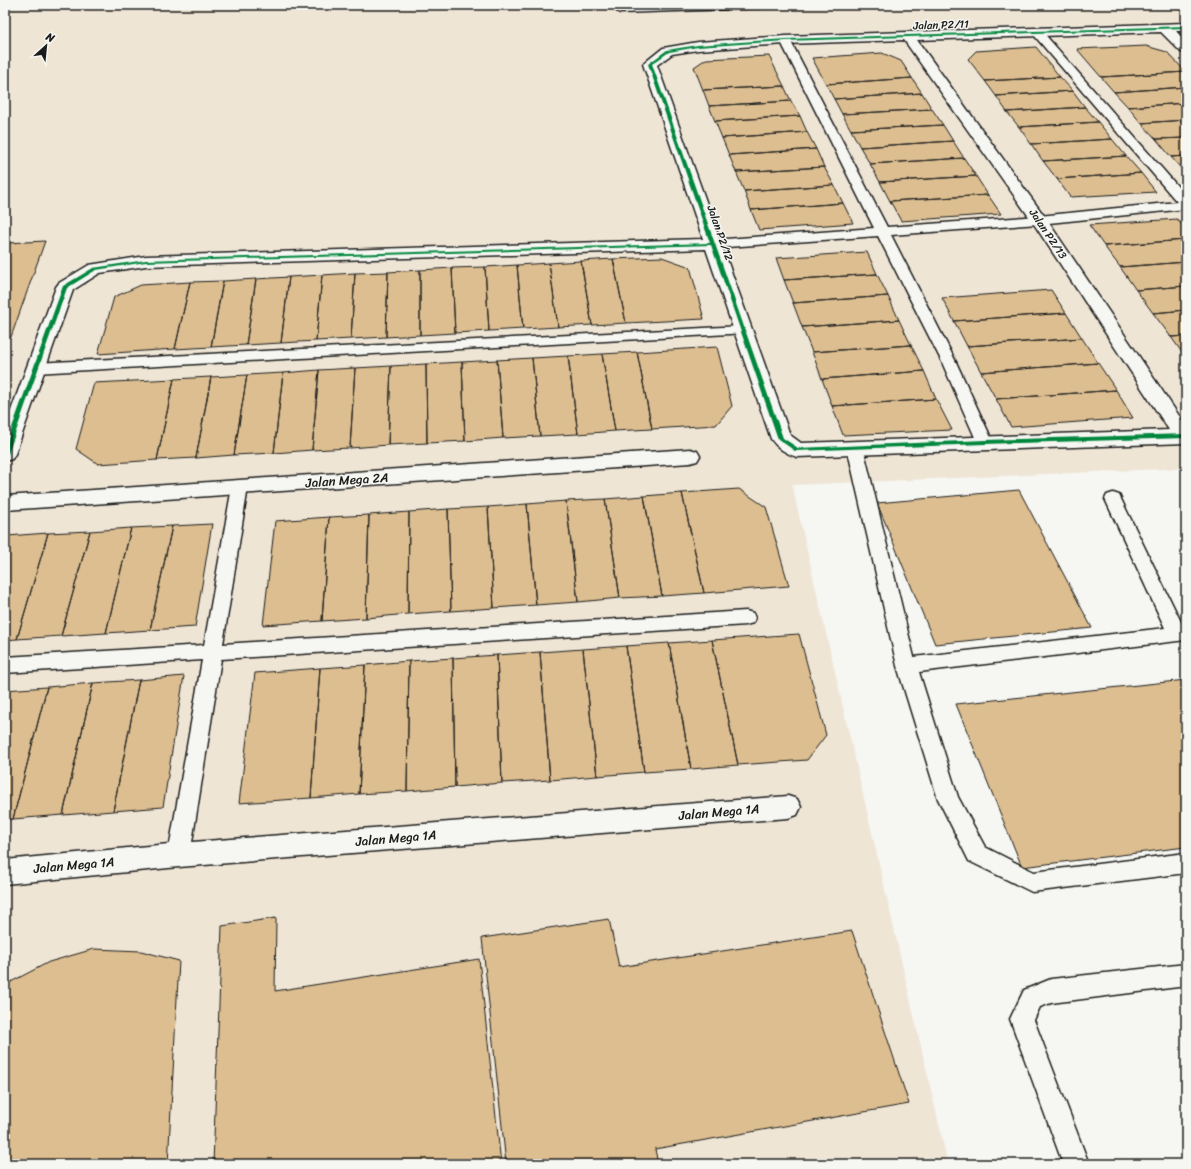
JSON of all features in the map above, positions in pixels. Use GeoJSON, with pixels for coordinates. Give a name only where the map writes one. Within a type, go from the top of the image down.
{"type":"FeatureCollection","features":[{"type":"Feature","properties":{"kind":"street","name":"Jalan P2/11"},"geometry":{"type":"LineString","coordinates":[[698,46],[785,40],[1186,27]]}},
{"type":"Feature","properties":{"kind":"street"},"geometry":{"type":"LineString","coordinates":[[1165,28],[1186,49]]}},
{"type":"Feature","properties":{"kind":"street","name":"Jalan P2/13"},"geometry":{"type":"LineString","coordinates":[[908,36],[1038,220],[1185,436]]}},
{"type":"Feature","properties":{"kind":"street","name":"Jalan P2/12"},"geometry":{"type":"LineString","coordinates":[[698,46],[668,51],[650,64],[781,439],[797,450],[855,447]]}},
{"type":"Feature","properties":{"kind":"street"},"geometry":{"type":"LineString","coordinates":[[5,454],[65,287],[96,269],[146,261],[713,244]]}},
{"type":"Feature","properties":{"kind":"street"},"geometry":{"type":"LineString","coordinates":[[855,447],[1185,436]]}},
{"type":"Feature","properties":{"kind":"street","name":"Jalan Mega 2A"},"geometry":{"type":"LineString","coordinates":[[5,503],[690,456]]}},
{"type":"Feature","properties":{"kind":"street","name":"Jalan Mega 1A"},"geometry":{"type":"LineString","coordinates":[[5,872],[179,855],[788,807]]}},
{"type":"Feature","properties":{"kind":"lane"},"geometry":{"type":"LineString","coordinates":[[620,10],[762,5]]}},
{"type":"Feature","properties":{"kind":"lane"},"geometry":{"type":"LineString","coordinates":[[1178,5],[1186,5]]}},
{"type":"Feature","properties":{"kind":"lane"},"geometry":{"type":"LineString","coordinates":[[1037,32],[1186,204]]}},
{"type":"Feature","properties":{"kind":"lane"},"geometry":{"type":"LineString","coordinates":[[785,40],[948,360],[985,442]]}},
{"type":"Feature","properties":{"kind":"lane"},"geometry":{"type":"LineString","coordinates":[[713,244],[1038,220],[1186,204]]}},
{"type":"Feature","properties":{"kind":"lane"},"geometry":{"type":"LineString","coordinates":[[35,368],[742,330]]}},
{"type":"Feature","properties":{"kind":"lane"},"geometry":{"type":"LineString","coordinates":[[855,447],[907,666],[948,799],[977,854],[1032,882],[1186,863]]}},
{"type":"Feature","properties":{"kind":"lane"},"geometry":{"type":"LineString","coordinates":[[179,855],[240,487]]}},
{"type":"Feature","properties":{"kind":"lane"},"geometry":{"type":"LineString","coordinates":[[907,666],[1182,634],[1113,499]]}},
{"type":"Feature","properties":{"kind":"lane"},"geometry":{"type":"LineString","coordinates":[[5,665],[746,618]]}},
{"type":"Feature","properties":{"kind":"lane"},"geometry":{"type":"LineString","coordinates":[[1076,1164],[1022,1019],[1032,998],[1051,991],[1186,975]]}},
{"type":"Feature","properties":{"kind":"shaded area"},"geometry":{"type":"Polygon","coordinates":[[[5,5],[1186,5],[1186,468],[792,485],[948,1164],[5,1164],[5,5]]]}},
{"type":"Feature","properties":{"kind":"building"},"geometry":{"type":"Polygon","coordinates":[[[1146,46],[1167,52],[1186,72],[1101,77],[1077,49],[1146,46]]]}},
{"type":"Feature","properties":{"kind":"building"},"geometry":{"type":"Polygon","coordinates":[[[1036,47],[1060,77],[985,81],[968,59],[976,51],[1036,47]]]}},
{"type":"Feature","properties":{"kind":"building"},"geometry":{"type":"Polygon","coordinates":[[[882,53],[901,61],[912,78],[826,84],[812,58],[882,53]]]}},
{"type":"Feature","properties":{"kind":"building"},"geometry":{"type":"Polygon","coordinates":[[[769,56],[784,86],[703,90],[694,67],[706,59],[769,56]]]}},
{"type":"Feature","properties":{"kind":"building"},"geometry":{"type":"Polygon","coordinates":[[[1186,72],[1186,87],[1114,92],[1101,77],[1186,72]]]}},
{"type":"Feature","properties":{"kind":"building"},"geometry":{"type":"Polygon","coordinates":[[[1060,77],[1073,91],[996,96],[985,81],[1060,77]]]}},
{"type":"Feature","properties":{"kind":"building"},"geometry":{"type":"Polygon","coordinates":[[[912,78],[922,93],[834,99],[826,84],[912,78]]]}},
{"type":"Feature","properties":{"kind":"building"},"geometry":{"type":"Polygon","coordinates":[[[784,86],[791,101],[709,106],[703,90],[784,86]]]}},
{"type":"Feature","properties":{"kind":"building"},"geometry":{"type":"Polygon","coordinates":[[[1186,87],[1186,103],[1128,107],[1114,92],[1186,87]]]}},
{"type":"Feature","properties":{"kind":"building"},"geometry":{"type":"Polygon","coordinates":[[[1073,91],[1085,107],[1007,112],[996,96],[1073,91]]]}},
{"type":"Feature","properties":{"kind":"building"},"geometry":{"type":"Polygon","coordinates":[[[922,93],[932,109],[842,114],[834,99],[922,93]]]}},
{"type":"Feature","properties":{"kind":"building"},"geometry":{"type":"Polygon","coordinates":[[[791,101],[800,116],[715,121],[709,106],[791,101]]]}},
{"type":"Feature","properties":{"kind":"building"},"geometry":{"type":"Polygon","coordinates":[[[1186,103],[1186,120],[1141,123],[1128,107],[1186,103]]]}},
{"type":"Feature","properties":{"kind":"building"},"geometry":{"type":"Polygon","coordinates":[[[1085,107],[1098,122],[1019,127],[1007,112],[1085,107]]]}},
{"type":"Feature","properties":{"kind":"building"},"geometry":{"type":"Polygon","coordinates":[[[932,109],[943,125],[851,130],[842,114],[932,109]]]}},
{"type":"Feature","properties":{"kind":"building"},"geometry":{"type":"Polygon","coordinates":[[[800,116],[807,132],[722,138],[715,121],[800,116]]]}},
{"type":"Feature","properties":{"kind":"building"},"geometry":{"type":"Polygon","coordinates":[[[1186,120],[1186,138],[1156,139],[1141,123],[1186,120]]]}},
{"type":"Feature","properties":{"kind":"building"},"geometry":{"type":"Polygon","coordinates":[[[1098,122],[1112,139],[1031,144],[1019,127],[1098,122]]]}},
{"type":"Feature","properties":{"kind":"building"},"geometry":{"type":"Polygon","coordinates":[[[943,125],[953,141],[860,147],[851,130],[943,125]]]}},
{"type":"Feature","properties":{"kind":"building"},"geometry":{"type":"Polygon","coordinates":[[[807,132],[816,149],[729,155],[722,138],[807,132]]]}},
{"type":"Feature","properties":{"kind":"building"},"geometry":{"type":"Polygon","coordinates":[[[1186,138],[1186,156],[1171,157],[1156,139],[1186,138]]]}},
{"type":"Feature","properties":{"kind":"building"},"geometry":{"type":"Polygon","coordinates":[[[1112,139],[1126,156],[1043,161],[1031,144],[1112,139]]]}},
{"type":"Feature","properties":{"kind":"building"},"geometry":{"type":"Polygon","coordinates":[[[953,141],[964,158],[870,164],[860,147],[953,141]]]}},
{"type":"Feature","properties":{"kind":"building"},"geometry":{"type":"Polygon","coordinates":[[[816,149],[824,167],[736,172],[729,155],[816,149]]]}},
{"type":"Feature","properties":{"kind":"building"},"geometry":{"type":"Polygon","coordinates":[[[1126,156],[1141,173],[1057,179],[1043,161],[1126,156]]]}},
{"type":"Feature","properties":{"kind":"building"},"geometry":{"type":"Polygon","coordinates":[[[1186,156],[1186,174],[1171,157],[1186,156]]]}},
{"type":"Feature","properties":{"kind":"building"},"geometry":{"type":"Polygon","coordinates":[[[964,158],[976,176],[880,182],[870,164],[964,158]]]}},
{"type":"Feature","properties":{"kind":"building"},"geometry":{"type":"Polygon","coordinates":[[[824,167],[834,185],[744,191],[736,172],[824,167]]]}},
{"type":"Feature","properties":{"kind":"building"},"geometry":{"type":"Polygon","coordinates":[[[1141,173],[1156,192],[1070,197],[1057,179],[1141,173]]]}},
{"type":"Feature","properties":{"kind":"building"},"geometry":{"type":"Polygon","coordinates":[[[976,176],[988,195],[890,201],[880,182],[976,176]]]}},
{"type":"Feature","properties":{"kind":"building"},"geometry":{"type":"Polygon","coordinates":[[[834,185],[843,203],[751,210],[744,191],[834,185]]]}},
{"type":"Feature","properties":{"kind":"building"},"geometry":{"type":"Polygon","coordinates":[[[988,195],[1001,214],[901,221],[890,201],[988,195]]]}},
{"type":"Feature","properties":{"kind":"building"},"geometry":{"type":"Polygon","coordinates":[[[843,203],[853,223],[759,230],[751,210],[843,203]]]}},
{"type":"Feature","properties":{"kind":"building"},"geometry":{"type":"Polygon","coordinates":[[[1177,219],[1186,230],[1186,240],[1104,246],[1089,225],[1177,219]]]}},
{"type":"Feature","properties":{"kind":"building"},"geometry":{"type":"Polygon","coordinates":[[[5,238],[8,238],[7,243],[45,241],[11,337],[5,337],[5,238]]]}},
{"type":"Feature","properties":{"kind":"building"},"geometry":{"type":"Polygon","coordinates":[[[1186,240],[1186,262],[1120,267],[1104,246],[1186,240]]]}},
{"type":"Feature","properties":{"kind":"building"},"geometry":{"type":"Polygon","coordinates":[[[867,252],[877,274],[784,280],[776,258],[867,252]]]}},
{"type":"Feature","properties":{"kind":"building"},"geometry":{"type":"Polygon","coordinates":[[[662,257],[690,267],[704,319],[626,323],[613,259],[662,257]]]}},
{"type":"Feature","properties":{"kind":"building"},"geometry":{"type":"Polygon","coordinates":[[[613,259],[626,323],[592,325],[581,261],[613,259]]]}},
{"type":"Feature","properties":{"kind":"building"},"geometry":{"type":"Polygon","coordinates":[[[581,261],[592,325],[558,327],[549,263],[581,261]]]}},
{"type":"Feature","properties":{"kind":"building"},"geometry":{"type":"Polygon","coordinates":[[[1186,262],[1186,286],[1136,290],[1120,267],[1186,262]]]}},
{"type":"Feature","properties":{"kind":"building"},"geometry":{"type":"Polygon","coordinates":[[[549,263],[558,327],[523,329],[517,265],[549,263]]]}},
{"type":"Feature","properties":{"kind":"building"},"geometry":{"type":"Polygon","coordinates":[[[517,265],[523,329],[489,331],[485,267],[517,265]]]}},
{"type":"Feature","properties":{"kind":"building"},"geometry":{"type":"Polygon","coordinates":[[[485,267],[489,331],[455,333],[452,268],[485,267]]]}},
{"type":"Feature","properties":{"kind":"building"},"geometry":{"type":"Polygon","coordinates":[[[452,268],[455,333],[420,335],[420,270],[452,268]]]}},
{"type":"Feature","properties":{"kind":"building"},"geometry":{"type":"Polygon","coordinates":[[[420,270],[420,335],[386,337],[388,272],[420,270]]]}},
{"type":"Feature","properties":{"kind":"building"},"geometry":{"type":"Polygon","coordinates":[[[388,272],[386,337],[351,339],[355,273],[388,272]]]}},
{"type":"Feature","properties":{"kind":"building"},"geometry":{"type":"Polygon","coordinates":[[[355,273],[351,339],[316,341],[322,275],[355,273]]]}},
{"type":"Feature","properties":{"kind":"building"},"geometry":{"type":"Polygon","coordinates":[[[877,274],[888,296],[793,303],[784,280],[877,274]]]}},
{"type":"Feature","properties":{"kind":"building"},"geometry":{"type":"Polygon","coordinates":[[[322,275],[316,341],[281,343],[289,277],[322,275]]]}},
{"type":"Feature","properties":{"kind":"building"},"geometry":{"type":"Polygon","coordinates":[[[289,277],[281,343],[246,345],[256,279],[289,277]]]}},
{"type":"Feature","properties":{"kind":"building"},"geometry":{"type":"Polygon","coordinates":[[[256,279],[246,345],[211,347],[223,281],[256,279]]]}},
{"type":"Feature","properties":{"kind":"building"},"geometry":{"type":"Polygon","coordinates":[[[223,281],[211,347],[175,349],[190,282],[223,281]]]}},
{"type":"Feature","properties":{"kind":"building"},"geometry":{"type":"Polygon","coordinates":[[[190,282],[175,349],[98,354],[114,297],[141,285],[190,282]]]}},
{"type":"Feature","properties":{"kind":"building"},"geometry":{"type":"Polygon","coordinates":[[[1186,286],[1186,310],[1153,313],[1136,290],[1186,286]]]}},
{"type":"Feature","properties":{"kind":"building"},"geometry":{"type":"Polygon","coordinates":[[[1051,290],[1066,313],[954,321],[942,298],[1051,290]]]}},
{"type":"Feature","properties":{"kind":"building"},"geometry":{"type":"Polygon","coordinates":[[[888,296],[899,320],[802,327],[793,303],[888,296]]]}},
{"type":"Feature","properties":{"kind":"building"},"geometry":{"type":"Polygon","coordinates":[[[1186,310],[1186,336],[1171,337],[1153,313],[1186,310]]]}},
{"type":"Feature","properties":{"kind":"building"},"geometry":{"type":"Polygon","coordinates":[[[1066,313],[1082,338],[967,346],[954,321],[1066,313]]]}},
{"type":"Feature","properties":{"kind":"building"},"geometry":{"type":"Polygon","coordinates":[[[899,320],[911,345],[812,352],[802,327],[899,320]]]}},
{"type":"Feature","properties":{"kind":"building"},"geometry":{"type":"Polygon","coordinates":[[[1186,336],[1186,358],[1171,337],[1186,336]]]}},
{"type":"Feature","properties":{"kind":"building"},"geometry":{"type":"Polygon","coordinates":[[[1082,338],[1098,363],[981,372],[967,346],[1082,338]]]}},
{"type":"Feature","properties":{"kind":"building"},"geometry":{"type":"Polygon","coordinates":[[[911,345],[924,371],[822,379],[812,352],[911,345]]]}},
{"type":"Feature","properties":{"kind":"building"},"geometry":{"type":"Polygon","coordinates":[[[717,347],[732,406],[716,425],[652,429],[637,352],[717,347]]]}},
{"type":"Feature","properties":{"kind":"building"},"geometry":{"type":"Polygon","coordinates":[[[637,352],[652,429],[615,431],[602,354],[637,352]]]}},
{"type":"Feature","properties":{"kind":"building"},"geometry":{"type":"Polygon","coordinates":[[[602,354],[615,431],[578,434],[568,356],[602,354]]]}},
{"type":"Feature","properties":{"kind":"building"},"geometry":{"type":"Polygon","coordinates":[[[568,356],[578,434],[540,436],[532,358],[568,356]]]}},
{"type":"Feature","properties":{"kind":"building"},"geometry":{"type":"Polygon","coordinates":[[[532,358],[540,436],[503,438],[497,360],[532,358]]]}},
{"type":"Feature","properties":{"kind":"building"},"geometry":{"type":"Polygon","coordinates":[[[497,360],[503,438],[465,441],[462,362],[497,360]]]}},
{"type":"Feature","properties":{"kind":"building"},"geometry":{"type":"Polygon","coordinates":[[[462,362],[465,441],[427,443],[426,364],[462,362]]]}},
{"type":"Feature","properties":{"kind":"building"},"geometry":{"type":"Polygon","coordinates":[[[1098,363],[1116,390],[996,399],[981,372],[1098,363]]]}},
{"type":"Feature","properties":{"kind":"building"},"geometry":{"type":"Polygon","coordinates":[[[426,364],[427,443],[388,445],[391,366],[426,364]]]}},
{"type":"Feature","properties":{"kind":"building"},"geometry":{"type":"Polygon","coordinates":[[[391,366],[388,445],[350,448],[355,368],[391,366]]]}},
{"type":"Feature","properties":{"kind":"building"},"geometry":{"type":"Polygon","coordinates":[[[355,368],[350,448],[312,450],[319,370],[355,368]]]}},
{"type":"Feature","properties":{"kind":"building"},"geometry":{"type":"Polygon","coordinates":[[[319,370],[312,450],[274,453],[283,373],[319,370]]]}},
{"type":"Feature","properties":{"kind":"building"},"geometry":{"type":"Polygon","coordinates":[[[924,371],[936,399],[832,406],[822,379],[924,371]]]}},
{"type":"Feature","properties":{"kind":"building"},"geometry":{"type":"Polygon","coordinates":[[[283,373],[274,453],[234,455],[247,375],[283,373]]]}},
{"type":"Feature","properties":{"kind":"building"},"geometry":{"type":"Polygon","coordinates":[[[247,375],[234,455],[196,458],[211,377],[247,375]]]}},
{"type":"Feature","properties":{"kind":"building"},"geometry":{"type":"Polygon","coordinates":[[[211,377],[196,458],[157,460],[174,379],[211,377]]]}},
{"type":"Feature","properties":{"kind":"building"},"geometry":{"type":"Polygon","coordinates":[[[174,379],[157,460],[98,464],[76,449],[94,383],[174,379]]]}},
{"type":"Feature","properties":{"kind":"building"},"geometry":{"type":"Polygon","coordinates":[[[1116,390],[1133,418],[1011,427],[996,399],[1116,390]]]}},
{"type":"Feature","properties":{"kind":"building"},"geometry":{"type":"Polygon","coordinates":[[[936,399],[952,430],[843,435],[832,406],[936,399]]]}},
{"type":"Feature","properties":{"kind":"building"},"geometry":{"type":"Polygon","coordinates":[[[739,489],[766,507],[789,586],[704,593],[682,493],[739,489]]]}},
{"type":"Feature","properties":{"kind":"building"},"geometry":{"type":"Polygon","coordinates":[[[1019,490],[1092,628],[935,644],[877,503],[1019,490]]]}},
{"type":"Feature","properties":{"kind":"building"},"geometry":{"type":"Polygon","coordinates":[[[682,493],[704,593],[662,596],[644,496],[682,493]]]}},
{"type":"Feature","properties":{"kind":"building"},"geometry":{"type":"Polygon","coordinates":[[[644,496],[662,596],[620,598],[605,499],[644,496]]]}},
{"type":"Feature","properties":{"kind":"building"},"geometry":{"type":"Polygon","coordinates":[[[605,499],[620,598],[578,602],[566,501],[605,499]]]}},
{"type":"Feature","properties":{"kind":"building"},"geometry":{"type":"Polygon","coordinates":[[[566,501],[578,602],[536,605],[527,504],[566,501]]]}},
{"type":"Feature","properties":{"kind":"building"},"geometry":{"type":"Polygon","coordinates":[[[527,504],[536,605],[494,608],[488,507],[527,504]]]}},
{"type":"Feature","properties":{"kind":"building"},"geometry":{"type":"Polygon","coordinates":[[[488,507],[494,608],[451,611],[448,509],[488,507]]]}},
{"type":"Feature","properties":{"kind":"building"},"geometry":{"type":"Polygon","coordinates":[[[448,509],[451,611],[408,614],[409,512],[448,509]]]}},
{"type":"Feature","properties":{"kind":"building"},"geometry":{"type":"Polygon","coordinates":[[[409,512],[408,614],[366,618],[369,515],[409,512]]]}},
{"type":"Feature","properties":{"kind":"building"},"geometry":{"type":"Polygon","coordinates":[[[369,515],[366,618],[322,621],[329,517],[369,515]]]}},
{"type":"Feature","properties":{"kind":"building"},"geometry":{"type":"Polygon","coordinates":[[[329,517],[322,621],[263,625],[275,521],[329,517]]]}},
{"type":"Feature","properties":{"kind":"building"},"geometry":{"type":"Polygon","coordinates":[[[212,524],[195,627],[150,630],[172,526],[212,524]]]}},
{"type":"Feature","properties":{"kind":"building"},"geometry":{"type":"Polygon","coordinates":[[[172,526],[150,630],[106,633],[131,528],[172,526]]]}},
{"type":"Feature","properties":{"kind":"building"},"geometry":{"type":"Polygon","coordinates":[[[131,528],[106,633],[61,636],[90,531],[131,528]]]}},
{"type":"Feature","properties":{"kind":"building"},"geometry":{"type":"Polygon","coordinates":[[[90,531],[61,636],[17,639],[48,533],[90,531]]]}},
{"type":"Feature","properties":{"kind":"building"},"geometry":{"type":"Polygon","coordinates":[[[48,533],[17,639],[5,640],[5,541],[7,536],[48,533]]]}},
{"type":"Feature","properties":{"kind":"building"},"geometry":{"type":"Polygon","coordinates":[[[799,634],[826,735],[807,760],[738,765],[712,640],[799,634]]]}},
{"type":"Feature","properties":{"kind":"building"},"geometry":{"type":"Polygon","coordinates":[[[712,640],[738,765],[691,769],[669,643],[712,640]]]}},
{"type":"Feature","properties":{"kind":"building"},"geometry":{"type":"Polygon","coordinates":[[[669,643],[691,769],[644,772],[626,646],[669,643]]]}},
{"type":"Feature","properties":{"kind":"building"},"geometry":{"type":"Polygon","coordinates":[[[626,646],[644,772],[597,776],[583,649],[626,646]]]}},
{"type":"Feature","properties":{"kind":"building"},"geometry":{"type":"Polygon","coordinates":[[[583,649],[597,776],[550,780],[540,652],[583,649]]]}},
{"type":"Feature","properties":{"kind":"building"},"geometry":{"type":"Polygon","coordinates":[[[540,652],[550,780],[502,783],[497,655],[540,652]]]}},
{"type":"Feature","properties":{"kind":"building"},"geometry":{"type":"Polygon","coordinates":[[[497,655],[502,783],[455,787],[453,658],[497,655]]]}},
{"type":"Feature","properties":{"kind":"building"},"geometry":{"type":"Polygon","coordinates":[[[453,658],[455,787],[407,791],[409,661],[453,658]]]}},
{"type":"Feature","properties":{"kind":"building"},"geometry":{"type":"Polygon","coordinates":[[[409,661],[407,791],[359,794],[365,665],[409,661]]]}},
{"type":"Feature","properties":{"kind":"building"},"geometry":{"type":"Polygon","coordinates":[[[365,665],[359,794],[311,798],[320,668],[365,665]]]}},
{"type":"Feature","properties":{"kind":"building"},"geometry":{"type":"Polygon","coordinates":[[[320,668],[311,798],[239,803],[255,673],[320,668]]]}},
{"type":"Feature","properties":{"kind":"building"},"geometry":{"type":"Polygon","coordinates":[[[184,676],[163,807],[113,811],[139,680],[184,676]]]}},
{"type":"Feature","properties":{"kind":"building"},"geometry":{"type":"Polygon","coordinates":[[[139,680],[113,811],[63,815],[93,683],[139,680]]]}},
{"type":"Feature","properties":{"kind":"building"},"geometry":{"type":"Polygon","coordinates":[[[1186,680],[1186,847],[1022,867],[956,704],[1186,680]]]}},
{"type":"Feature","properties":{"kind":"building"},"geometry":{"type":"Polygon","coordinates":[[[93,683],[63,815],[13,819],[47,687],[93,683]]]}},
{"type":"Feature","properties":{"kind":"building"},"geometry":{"type":"Polygon","coordinates":[[[47,687],[13,819],[5,820],[5,690],[47,687]]]}},
{"type":"Feature","properties":{"kind":"building"},"geometry":{"type":"Polygon","coordinates":[[[276,918],[275,991],[479,959],[501,1164],[213,1164],[222,926],[276,918]]]}},
{"type":"Feature","properties":{"kind":"building"},"geometry":{"type":"Polygon","coordinates":[[[609,919],[619,967],[852,931],[909,1104],[655,1149],[658,1164],[506,1164],[482,938],[609,919]]]}},
{"type":"Feature","properties":{"kind":"building"},"geometry":{"type":"Polygon","coordinates":[[[94,949],[141,951],[179,961],[168,1164],[5,1164],[5,985],[49,962],[94,949]]]}},
{"type":"Feature","properties":{"kind":"cycle path"},"geometry":{"type":"LineString","coordinates":[[1186,27],[785,40],[698,46],[668,51],[650,64],[781,439],[797,450],[985,442],[1186,436]]}},
{"type":"Feature","properties":{"kind":"cycle path"},"geometry":{"type":"LineString","coordinates":[[5,454],[65,287],[95,269],[146,261],[713,244]]}}]}
